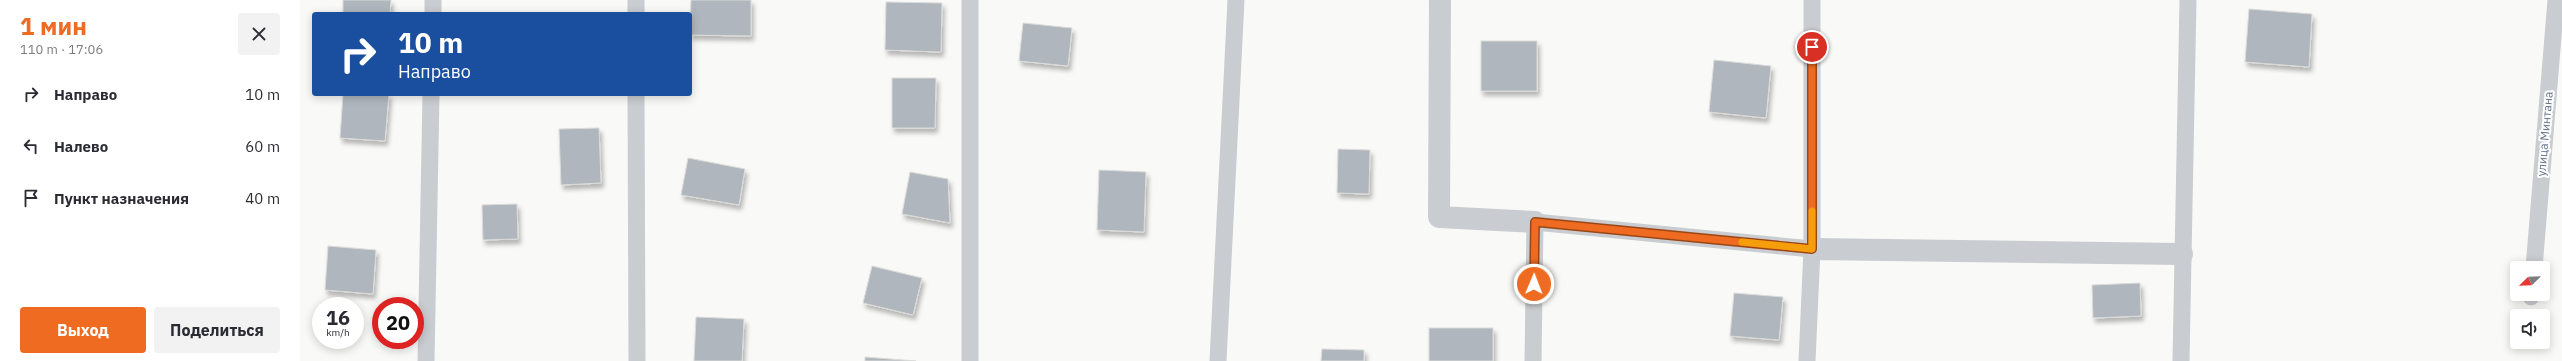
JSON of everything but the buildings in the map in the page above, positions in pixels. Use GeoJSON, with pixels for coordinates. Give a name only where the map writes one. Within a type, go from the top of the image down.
{"type":"FeatureCollection","features":[{"type":"Feature","properties":{"kind":"street"},"geometry":{"type":"LineString","coordinates":[[1440,0],[1439,217],[1535,222]]}},
{"type":"Feature","properties":{"kind":"street"},"geometry":{"type":"LineString","coordinates":[[1812,249],[2182,254]]}},
{"type":"Feature","properties":{"kind":"lane"},"geometry":{"type":"LineString","coordinates":[[433,0],[433,12]]}},
{"type":"Feature","properties":{"kind":"lane"},"geometry":{"type":"LineString","coordinates":[[636,0],[636,12]]}},
{"type":"Feature","properties":{"kind":"lane"},"geometry":{"type":"LineString","coordinates":[[970,0],[970,361]]}},
{"type":"Feature","properties":{"kind":"lane"},"geometry":{"type":"LineString","coordinates":[[1218,361],[1236,0]]}},
{"type":"Feature","properties":{"kind":"lane"},"geometry":{"type":"LineString","coordinates":[[1807,361],[1812,249],[1812,0]]}},
{"type":"Feature","properties":{"kind":"lane"},"geometry":{"type":"LineString","coordinates":[[2181,361],[2188,0]]}},
{"type":"Feature","properties":{"kind":"lane","name":"улица Минтана"},"geometry":{"type":"LineString","coordinates":[[2535,261],[2556,0]]}},
{"type":"Feature","properties":{"kind":"lane"},"geometry":{"type":"LineString","coordinates":[[426,361],[431,96]]}},
{"type":"Feature","properties":{"kind":"lane"},"geometry":{"type":"LineString","coordinates":[[636,96],[636,361]]}},
{"type":"Feature","properties":{"kind":"lane"},"geometry":{"type":"LineString","coordinates":[[1533,361],[1535,222],[1812,249]]}},
{"type":"Feature","properties":{"kind":"slow traffic"},"geometry":{"type":"LineString","coordinates":[[1742,242],[1812,249],[1812,211]]}},
{"type":"Feature","properties":{"kind":"route"},"geometry":{"type":"LineString","coordinates":[[1534,284],[1535,222],[1812,249],[1812,47]]}}]}
